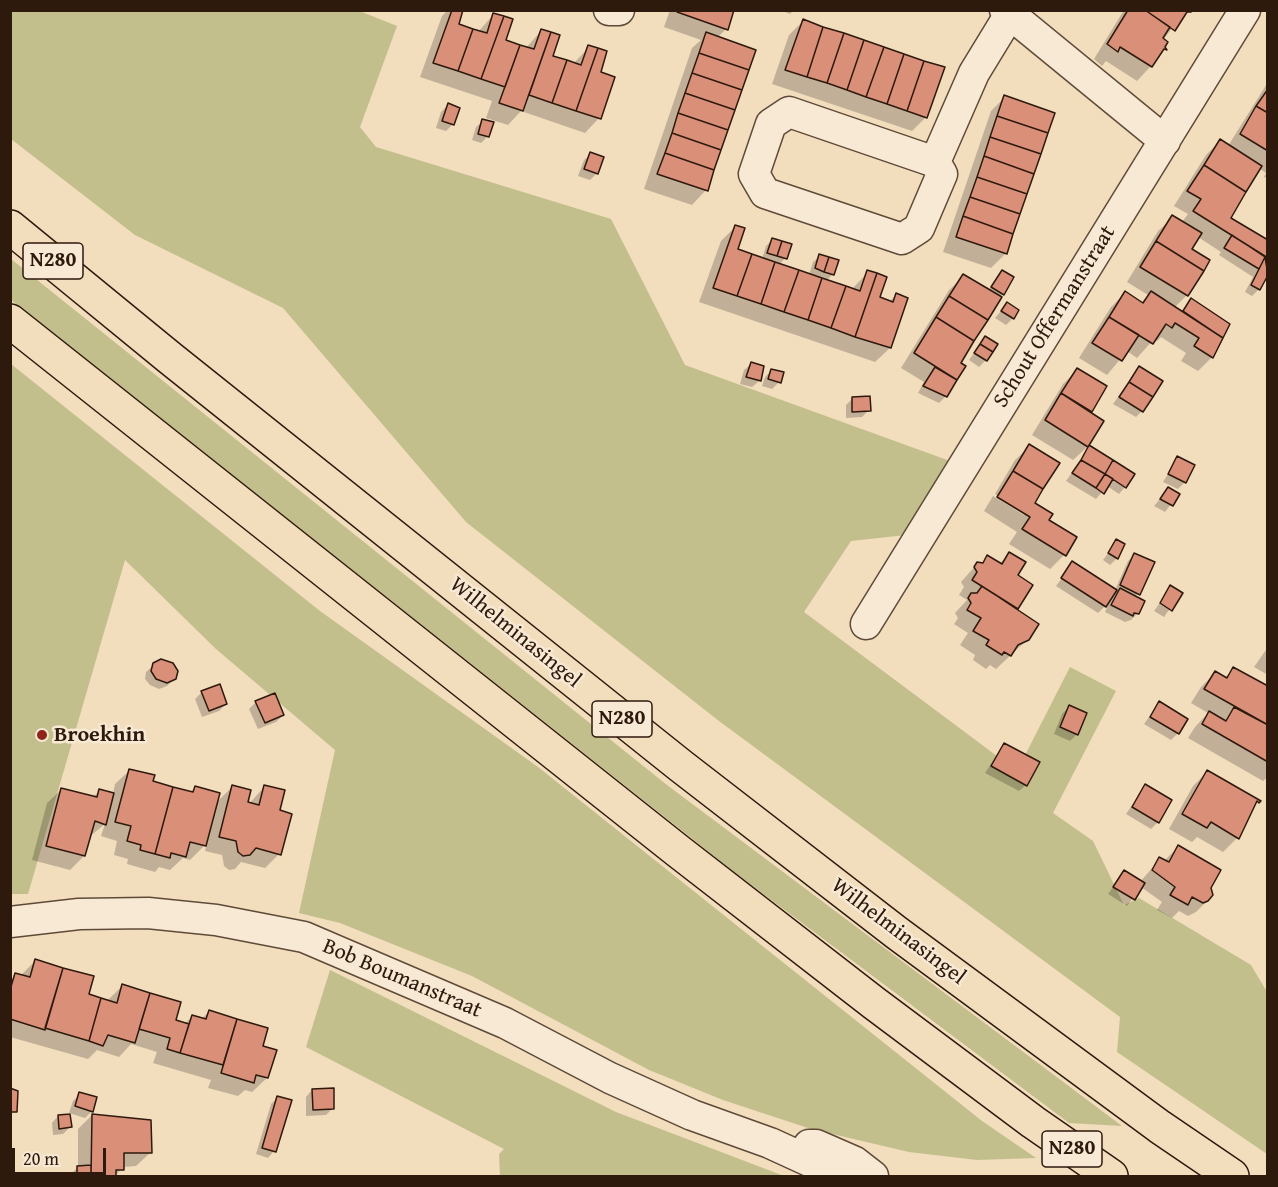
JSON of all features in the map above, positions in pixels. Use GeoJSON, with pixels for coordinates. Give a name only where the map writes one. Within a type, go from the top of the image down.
{"type":"FeatureCollection","features":[{"type":"Feature","properties":{"kind":"main road","name":"Wilhelminasingel"},"geometry":{"type":"LineString","coordinates":[[10,227],[681,766],[897,933],[1160,1127],[1232,1176]]}},
{"type":"Feature","properties":{"kind":"main road","name":"N280"},"geometry":{"type":"LineString","coordinates":[[10,321],[561,760],[874,1003],[1033,1122],[1111,1176]]}},
{"type":"Feature","properties":{"kind":"street"},"geometry":{"type":"LineString","coordinates":[[609,10],[615,13],[619,10]]}},
{"type":"Feature","properties":{"kind":"street","name":"Schout Offermanstraat"},"geometry":{"type":"LineString","coordinates":[[866,624],[1245,10]]}},
{"type":"Feature","properties":{"kind":"street"},"geometry":{"type":"LineString","coordinates":[[935,162],[974,73],[1008,13],[1165,141]]}},
{"type":"Feature","properties":{"kind":"street"},"geometry":{"type":"LineString","coordinates":[[789,112],[935,162],[942,174],[919,228],[902,239],[765,193],[754,174],[771,124],[789,112]]}},
{"type":"Feature","properties":{"kind":"street","name":"Bob Boumanstraat"},"geometry":{"type":"LineString","coordinates":[[10,922],[79,914],[148,913],[216,920],[304,937],[505,1023],[610,1078],[682,1110],[770,1143],[829,1170],[833,1176]]}},
{"type":"Feature","properties":{"kind":"street","name":"Bob Boumanstraat"},"geometry":{"type":"LineString","coordinates":[[770,1143],[816,1145],[855,1162],[873,1176]]}},
{"type":"Feature","properties":{"kind":"shaded area"},"geometry":{"type":"Polygon","coordinates":[[[357,10],[397,26],[360,127],[376,147],[611,219],[685,365],[950,461],[906,535],[851,541],[804,612],[1017,771],[1070,667],[1116,691],[1053,813],[1093,841],[1124,905],[1139,898],[1251,965],[1267,992],[1267,1154],[1117,1052],[1120,1017],[719,721],[466,522],[283,308],[135,235],[11,139],[10,11],[357,10]]]}},
{"type":"Feature","properties":{"kind":"shaded area"},"geometry":{"type":"Polygon","coordinates":[[[11,259],[667,785],[1122,1126],[1069,1123],[738,875],[11,300],[11,259]]]}},
{"type":"Feature","properties":{"kind":"shaded area"},"geometry":{"type":"Polygon","coordinates":[[[11,364],[320,611],[538,767],[982,1121],[1036,1158],[977,1160],[909,1152],[811,1129],[723,1100],[649,1070],[472,976],[340,923],[299,913],[335,750],[216,649],[125,560],[28,894],[11,894],[11,364]]]}},
{"type":"Feature","properties":{"kind":"shaded area"},"geometry":{"type":"Polygon","coordinates":[[[330,970],[616,1112],[784,1176],[500,1176],[499,1154],[504,1149],[306,1047],[330,970]]]}},
{"type":"Feature","properties":{"kind":"building"},"geometry":{"type":"Polygon","coordinates":[[[452,10],[463,10],[459,24],[473,29],[458,71],[433,63],[452,10]]]}},
{"type":"Feature","properties":{"kind":"building"},"geometry":{"type":"Polygon","coordinates":[[[678,10],[734,10],[728,30],[677,12],[678,10]]]}},
{"type":"Feature","properties":{"kind":"building"},"geometry":{"type":"Polygon","coordinates":[[[1128,10],[1145,10],[1170,27],[1163,38],[1168,42],[1165,47],[1167,50],[1164,49],[1152,67],[1120,47],[1118,52],[1107,44],[1128,10]]]}},
{"type":"Feature","properties":{"kind":"building"},"geometry":{"type":"Polygon","coordinates":[[[1145,10],[1188,10],[1191,12],[1187,12],[1175,31],[1145,10]]]}},
{"type":"Feature","properties":{"kind":"building"},"geometry":{"type":"Polygon","coordinates":[[[493,13],[504,16],[481,79],[458,71],[473,29],[487,33],[493,13]]]}},
{"type":"Feature","properties":{"kind":"building"},"geometry":{"type":"Polygon","coordinates":[[[504,16],[513,19],[506,40],[520,45],[505,87],[481,79],[504,16]]]}},
{"type":"Feature","properties":{"kind":"building"},"geometry":{"type":"Polygon","coordinates":[[[803,19],[823,27],[807,77],[785,70],[803,19]]]}},
{"type":"Feature","properties":{"kind":"building"},"geometry":{"type":"Polygon","coordinates":[[[823,27],[844,33],[827,83],[807,77],[823,27]]]}},
{"type":"Feature","properties":{"kind":"building"},"geometry":{"type":"Polygon","coordinates":[[[541,29],[551,32],[523,111],[499,103],[520,45],[534,49],[541,29]]]}},
{"type":"Feature","properties":{"kind":"building"},"geometry":{"type":"Polygon","coordinates":[[[551,32],[560,35],[553,56],[567,60],[552,103],[529,95],[551,32]]]}},
{"type":"Feature","properties":{"kind":"building"},"geometry":{"type":"Polygon","coordinates":[[[706,32],[756,50],[749,70],[699,53],[706,32]]]}},
{"type":"Feature","properties":{"kind":"building"},"geometry":{"type":"Polygon","coordinates":[[[844,33],[864,40],[847,90],[827,83],[844,33]]]}},
{"type":"Feature","properties":{"kind":"building"},"geometry":{"type":"Polygon","coordinates":[[[864,40],[884,47],[866,97],[847,90],[864,40]]]}},
{"type":"Feature","properties":{"kind":"building"},"geometry":{"type":"Polygon","coordinates":[[[588,45],[598,48],[576,111],[552,103],[567,60],[581,65],[588,45]]]}},
{"type":"Feature","properties":{"kind":"building"},"geometry":{"type":"Polygon","coordinates":[[[884,47],[904,54],[887,104],[866,97],[884,47]]]}},
{"type":"Feature","properties":{"kind":"building"},"geometry":{"type":"Polygon","coordinates":[[[598,48],[607,51],[601,72],[615,77],[601,119],[576,111],[598,48]]]}},
{"type":"Feature","properties":{"kind":"building"},"geometry":{"type":"Polygon","coordinates":[[[699,53],[749,70],[742,90],[692,73],[699,53]]]}},
{"type":"Feature","properties":{"kind":"building"},"geometry":{"type":"Polygon","coordinates":[[[904,54],[924,61],[907,111],[887,104],[904,54]]]}},
{"type":"Feature","properties":{"kind":"building"},"geometry":{"type":"Polygon","coordinates":[[[924,61],[945,67],[927,118],[907,111],[924,61]]]}},
{"type":"Feature","properties":{"kind":"building"},"geometry":{"type":"Polygon","coordinates":[[[692,73],[742,90],[735,110],[685,93],[692,73]]]}},
{"type":"Feature","properties":{"kind":"building"},"geometry":{"type":"Polygon","coordinates":[[[1268,89],[1268,113],[1256,106],[1268,89]]]}},
{"type":"Feature","properties":{"kind":"building"},"geometry":{"type":"Polygon","coordinates":[[[685,93],[735,110],[728,130],[678,113],[685,93]]]}},
{"type":"Feature","properties":{"kind":"building"},"geometry":{"type":"Polygon","coordinates":[[[1004,95],[1055,113],[1048,133],[997,116],[1004,95]]]}},
{"type":"Feature","properties":{"kind":"building"},"geometry":{"type":"Polygon","coordinates":[[[448,103],[460,108],[454,125],[442,121],[448,103]]]}},
{"type":"Feature","properties":{"kind":"building"},"geometry":{"type":"Polygon","coordinates":[[[1256,106],[1268,113],[1268,151],[1240,134],[1256,106]]]}},
{"type":"Feature","properties":{"kind":"building"},"geometry":{"type":"Polygon","coordinates":[[[678,113],[728,130],[721,150],[672,133],[678,113]]]}},
{"type":"Feature","properties":{"kind":"building"},"geometry":{"type":"Polygon","coordinates":[[[997,116],[1048,133],[1041,154],[990,137],[997,116]]]}},
{"type":"Feature","properties":{"kind":"building"},"geometry":{"type":"Polygon","coordinates":[[[482,119],[494,122],[489,137],[478,134],[482,119]]]}},
{"type":"Feature","properties":{"kind":"building"},"geometry":{"type":"Polygon","coordinates":[[[672,133],[721,150],[714,170],[665,153],[672,133]]]}},
{"type":"Feature","properties":{"kind":"building"},"geometry":{"type":"Polygon","coordinates":[[[990,137],[1041,154],[1034,174],[984,156],[990,137]]]}},
{"type":"Feature","properties":{"kind":"building"},"geometry":{"type":"Polygon","coordinates":[[[1220,139],[1262,166],[1246,192],[1204,165],[1220,139]]]}},
{"type":"Feature","properties":{"kind":"building"},"geometry":{"type":"Polygon","coordinates":[[[590,152],[604,157],[598,174],[584,169],[590,152]]]}},
{"type":"Feature","properties":{"kind":"building"},"geometry":{"type":"Polygon","coordinates":[[[665,153],[714,170],[708,191],[657,174],[665,153]]]}},
{"type":"Feature","properties":{"kind":"building"},"geometry":{"type":"Polygon","coordinates":[[[984,156],[1034,174],[1027,194],[977,177],[984,156]]]}},
{"type":"Feature","properties":{"kind":"building"},"geometry":{"type":"Polygon","coordinates":[[[1204,165],[1246,192],[1231,218],[1268,240],[1268,258],[1193,211],[1201,199],[1187,191],[1204,165]]]}},
{"type":"Feature","properties":{"kind":"building"},"geometry":{"type":"Polygon","coordinates":[[[977,177],[1027,194],[1020,214],[970,197],[977,177]]]}},
{"type":"Feature","properties":{"kind":"building"},"geometry":{"type":"Polygon","coordinates":[[[970,197],[1020,214],[1013,234],[963,216],[970,197]]]}},
{"type":"Feature","properties":{"kind":"building"},"geometry":{"type":"Polygon","coordinates":[[[1172,215],[1202,233],[1192,249],[1210,260],[1204,271],[1156,241],[1172,215]]]}},
{"type":"Feature","properties":{"kind":"building"},"geometry":{"type":"Polygon","coordinates":[[[963,216],[1013,234],[1007,254],[956,237],[963,216]]]}},
{"type":"Feature","properties":{"kind":"building"},"geometry":{"type":"Polygon","coordinates":[[[735,225],[745,228],[738,249],[752,254],[737,296],[713,288],[735,225]]]}},
{"type":"Feature","properties":{"kind":"building"},"geometry":{"type":"Polygon","coordinates":[[[1232,235],[1265,257],[1259,269],[1224,248],[1232,235]]]}},
{"type":"Feature","properties":{"kind":"building"},"geometry":{"type":"Polygon","coordinates":[[[772,238],[782,241],[777,256],[767,253],[772,238]]]}},
{"type":"Feature","properties":{"kind":"building"},"geometry":{"type":"Polygon","coordinates":[[[782,241],[792,244],[787,259],[777,256],[782,241]]]}},
{"type":"Feature","properties":{"kind":"building"},"geometry":{"type":"Polygon","coordinates":[[[1156,241],[1204,271],[1188,296],[1140,267],[1156,241]]]}},
{"type":"Feature","properties":{"kind":"building"},"geometry":{"type":"Polygon","coordinates":[[[752,254],[775,262],[761,304],[737,296],[752,254]]]}},
{"type":"Feature","properties":{"kind":"building"},"geometry":{"type":"Polygon","coordinates":[[[819,254],[829,257],[824,272],[815,268],[819,254]]]}},
{"type":"Feature","properties":{"kind":"building"},"geometry":{"type":"Polygon","coordinates":[[[829,257],[839,260],[834,275],[824,272],[829,257]]]}},
{"type":"Feature","properties":{"kind":"building"},"geometry":{"type":"Polygon","coordinates":[[[1265,257],[1268,275],[1260,290],[1251,285],[1265,257]]]}},
{"type":"Feature","properties":{"kind":"building"},"geometry":{"type":"Polygon","coordinates":[[[775,262],[799,270],[784,312],[761,304],[775,262]]]}},
{"type":"Feature","properties":{"kind":"building"},"geometry":{"type":"Polygon","coordinates":[[[799,270],[822,278],[808,320],[784,312],[799,270]]]}},
{"type":"Feature","properties":{"kind":"building"},"geometry":{"type":"Polygon","coordinates":[[[867,270],[877,273],[855,337],[831,328],[846,286],[860,291],[867,270]]]}},
{"type":"Feature","properties":{"kind":"building"},"geometry":{"type":"Polygon","coordinates":[[[1002,270],[1014,277],[1004,295],[991,287],[1002,270]]]}},
{"type":"Feature","properties":{"kind":"building"},"geometry":{"type":"Polygon","coordinates":[[[877,273],[887,277],[880,297],[893,302],[896,293],[908,298],[891,348],[855,337],[877,273]]]}},
{"type":"Feature","properties":{"kind":"building"},"geometry":{"type":"Polygon","coordinates":[[[963,274],[1002,297],[988,320],[949,296],[963,274]]]}},
{"type":"Feature","properties":{"kind":"building"},"geometry":{"type":"Polygon","coordinates":[[[822,278],[846,286],[831,328],[808,320],[822,278]]]}},
{"type":"Feature","properties":{"kind":"building"},"geometry":{"type":"Polygon","coordinates":[[[1125,291],[1143,303],[1151,291],[1223,338],[1213,358],[1194,346],[1199,338],[1175,323],[1172,328],[1166,324],[1153,344],[1109,317],[1125,291]]]}},
{"type":"Feature","properties":{"kind":"building"},"geometry":{"type":"Polygon","coordinates":[[[949,296],[988,320],[974,341],[936,317],[949,296]]]}},
{"type":"Feature","properties":{"kind":"building"},"geometry":{"type":"Polygon","coordinates":[[[1191,298],[1230,324],[1223,338],[1183,311],[1191,298]]]}},
{"type":"Feature","properties":{"kind":"building"},"geometry":{"type":"Polygon","coordinates":[[[1007,302],[1019,310],[1014,319],[1001,311],[1007,302]]]}},
{"type":"Feature","properties":{"kind":"building"},"geometry":{"type":"Polygon","coordinates":[[[936,317],[974,341],[961,363],[966,366],[957,380],[914,353],[936,317]]]}},
{"type":"Feature","properties":{"kind":"building"},"geometry":{"type":"Polygon","coordinates":[[[1109,317],[1139,335],[1122,361],[1092,343],[1109,317]]]}},
{"type":"Feature","properties":{"kind":"building"},"geometry":{"type":"Polygon","coordinates":[[[985,336],[998,344],[993,352],[980,344],[985,336]]]}},
{"type":"Feature","properties":{"kind":"building"},"geometry":{"type":"Polygon","coordinates":[[[980,344],[993,352],[987,361],[974,353],[980,344]]]}},
{"type":"Feature","properties":{"kind":"building"},"geometry":{"type":"Polygon","coordinates":[[[751,362],[764,366],[761,381],[746,377],[751,362]]]}},
{"type":"Feature","properties":{"kind":"building"},"geometry":{"type":"Polygon","coordinates":[[[1139,366],[1163,381],[1153,397],[1129,382],[1139,366]]]}},
{"type":"Feature","properties":{"kind":"building"},"geometry":{"type":"Polygon","coordinates":[[[935,367],[957,380],[947,397],[923,386],[935,367]]]}},
{"type":"Feature","properties":{"kind":"building"},"geometry":{"type":"Polygon","coordinates":[[[1077,368],[1107,386],[1092,412],[1061,393],[1077,368]]]}},
{"type":"Feature","properties":{"kind":"building"},"geometry":{"type":"Polygon","coordinates":[[[771,369],[784,372],[781,383],[768,379],[771,369]]]}},
{"type":"Feature","properties":{"kind":"building"},"geometry":{"type":"Polygon","coordinates":[[[1129,382],[1153,397],[1143,412],[1119,397],[1129,382]]]}},
{"type":"Feature","properties":{"kind":"building"},"geometry":{"type":"Polygon","coordinates":[[[1061,393],[1104,421],[1088,447],[1045,420],[1061,393]]]}},
{"type":"Feature","properties":{"kind":"building"},"geometry":{"type":"Polygon","coordinates":[[[870,396],[871,411],[852,412],[852,397],[870,396]]]}},
{"type":"Feature","properties":{"kind":"building"},"geometry":{"type":"Polygon","coordinates":[[[1029,444],[1060,463],[1043,489],[1013,471],[1029,444]]]}},
{"type":"Feature","properties":{"kind":"building"},"geometry":{"type":"Polygon","coordinates":[[[1089,445],[1113,460],[1105,474],[1081,460],[1089,445]]]}},
{"type":"Feature","properties":{"kind":"building"},"geometry":{"type":"Polygon","coordinates":[[[1177,456],[1195,465],[1186,483],[1168,474],[1177,456]]]}},
{"type":"Feature","properties":{"kind":"building"},"geometry":{"type":"Polygon","coordinates":[[[1081,460],[1105,474],[1096,488],[1072,473],[1081,460]]]}},
{"type":"Feature","properties":{"kind":"building"},"geometry":{"type":"Polygon","coordinates":[[[1113,460],[1135,474],[1126,488],[1105,474],[1113,460]]]}},
{"type":"Feature","properties":{"kind":"building"},"geometry":{"type":"Polygon","coordinates":[[[1013,471],[1043,489],[1035,503],[1053,514],[1049,520],[1077,537],[1066,556],[1022,529],[1030,517],[997,497],[1013,471]]]}},
{"type":"Feature","properties":{"kind":"building"},"geometry":{"type":"Polygon","coordinates":[[[1105,474],[1113,479],[1104,494],[1096,488],[1105,474]]]}},
{"type":"Feature","properties":{"kind":"building"},"geometry":{"type":"Polygon","coordinates":[[[1168,487],[1180,494],[1173,506],[1160,499],[1168,487]]]}},
{"type":"Feature","properties":{"kind":"building"},"geometry":{"type":"Polygon","coordinates":[[[1116,539],[1125,544],[1118,559],[1108,553],[1116,539]]]}},
{"type":"Feature","properties":{"kind":"building"},"geometry":{"type":"Polygon","coordinates":[[[1009,552],[1026,562],[1018,575],[1033,585],[1018,609],[972,580],[977,572],[974,567],[977,562],[983,563],[987,555],[1002,564],[1009,552]]]}},
{"type":"Feature","properties":{"kind":"building"},"geometry":{"type":"Polygon","coordinates":[[[1134,553],[1155,562],[1140,595],[1120,585],[1134,553]]]}},
{"type":"Feature","properties":{"kind":"building"},"geometry":{"type":"Polygon","coordinates":[[[1072,561],[1117,590],[1106,607],[1061,578],[1072,561]]]}},
{"type":"Feature","properties":{"kind":"building"},"geometry":{"type":"Polygon","coordinates":[[[1170,585],[1183,593],[1172,611],[1160,603],[1170,585]]]}},
{"type":"Feature","properties":{"kind":"building"},"geometry":{"type":"Polygon","coordinates":[[[982,586],[1039,624],[1029,640],[1018,645],[1011,656],[1004,652],[1002,655],[986,645],[989,640],[973,631],[981,618],[967,610],[971,603],[968,598],[971,593],[977,593],[982,586]]]}},
{"type":"Feature","properties":{"kind":"building"},"geometry":{"type":"Polygon","coordinates":[[[1120,588],[1145,601],[1139,614],[1134,613],[1133,616],[1111,605],[1120,588]]]}},
{"type":"Feature","properties":{"kind":"building"},"geometry":{"type":"Polygon","coordinates":[[[161,659],[173,663],[178,671],[176,679],[167,683],[156,679],[151,671],[153,663],[161,659]]]}},
{"type":"Feature","properties":{"kind":"building"},"geometry":{"type":"Polygon","coordinates":[[[1233,667],[1268,686],[1268,725],[1204,689],[1215,671],[1227,678],[1233,667]]]}},
{"type":"Feature","properties":{"kind":"building"},"geometry":{"type":"Polygon","coordinates":[[[220,684],[227,704],[209,711],[201,691],[220,684]]]}},
{"type":"Feature","properties":{"kind":"building"},"geometry":{"type":"Polygon","coordinates":[[[275,693],[284,715],[265,723],[255,701],[275,693]]]}},
{"type":"Feature","properties":{"kind":"building"},"geometry":{"type":"Polygon","coordinates":[[[1159,701],[1188,719],[1179,734],[1150,717],[1159,701]]]}},
{"type":"Feature","properties":{"kind":"building"},"geometry":{"type":"Polygon","coordinates":[[[1069,705],[1087,713],[1078,735],[1060,727],[1069,705]]]}},
{"type":"Feature","properties":{"kind":"building"},"geometry":{"type":"Polygon","coordinates":[[[1234,707],[1268,725],[1268,762],[1202,724],[1209,711],[1226,721],[1234,707]]]}},
{"type":"Feature","properties":{"kind":"building"},"geometry":{"type":"Polygon","coordinates":[[[1004,743],[1040,762],[1027,786],[991,766],[1004,743]]]}},
{"type":"Feature","properties":{"kind":"building"},"geometry":{"type":"Polygon","coordinates":[[[129,769],[155,775],[153,781],[173,787],[155,854],[140,850],[141,845],[127,841],[131,826],[115,822],[129,769]]]}},
{"type":"Feature","properties":{"kind":"building"},"geometry":{"type":"Polygon","coordinates":[[[1207,770],[1261,801],[1259,803],[1257,801],[1239,839],[1211,822],[1207,828],[1182,814],[1207,770]]]}},
{"type":"Feature","properties":{"kind":"building"},"geometry":{"type":"Polygon","coordinates":[[[1145,784],[1172,800],[1159,823],[1132,807],[1145,784]]]}},
{"type":"Feature","properties":{"kind":"building"},"geometry":{"type":"Polygon","coordinates":[[[232,785],[251,790],[248,802],[259,805],[264,785],[285,790],[280,810],[292,814],[281,855],[256,848],[250,855],[243,856],[238,852],[236,841],[219,837],[232,785]]]}},
{"type":"Feature","properties":{"kind":"building"},"geometry":{"type":"Polygon","coordinates":[[[195,786],[220,793],[206,846],[190,842],[186,857],[171,853],[170,858],[155,854],[173,787],[193,792],[195,786]]]}},
{"type":"Feature","properties":{"kind":"building"},"geometry":{"type":"Polygon","coordinates":[[[61,788],[97,797],[99,789],[114,793],[106,825],[95,821],[85,856],[46,846],[61,788]]]}},
{"type":"Feature","properties":{"kind":"building"},"geometry":{"type":"Polygon","coordinates":[[[1178,845],[1221,870],[1211,888],[1213,895],[1208,901],[1203,903],[1192,897],[1188,905],[1170,895],[1175,887],[1152,870],[1159,857],[1169,862],[1178,845]]]}},
{"type":"Feature","properties":{"kind":"building"},"geometry":{"type":"Polygon","coordinates":[[[1124,870],[1145,883],[1135,900],[1113,887],[1124,870]]]}},
{"type":"Feature","properties":{"kind":"building"},"geometry":{"type":"Polygon","coordinates":[[[35,959],[63,968],[45,1030],[10,1019],[10,990],[15,973],[30,977],[35,959]]]}},
{"type":"Feature","properties":{"kind":"building"},"geometry":{"type":"Polygon","coordinates":[[[63,968],[94,976],[89,994],[101,998],[89,1041],[45,1028],[63,968]]]}},
{"type":"Feature","properties":{"kind":"building"},"geometry":{"type":"Polygon","coordinates":[[[122,984],[150,993],[135,1043],[108,1035],[103,1046],[89,1041],[101,998],[117,1003],[122,984]]]}},
{"type":"Feature","properties":{"kind":"building"},"geometry":{"type":"Polygon","coordinates":[[[150,993],[181,1002],[176,1020],[189,1024],[180,1053],[167,1049],[170,1038],[139,1029],[150,993]]]}},
{"type":"Feature","properties":{"kind":"building"},"geometry":{"type":"Polygon","coordinates":[[[209,1010],[237,1019],[223,1065],[180,1053],[192,1015],[206,1019],[209,1010]]]}},
{"type":"Feature","properties":{"kind":"building"},"geometry":{"type":"Polygon","coordinates":[[[237,1019],[268,1028],[263,1046],[277,1050],[268,1078],[256,1075],[254,1083],[221,1073],[237,1019]]]}},
{"type":"Feature","properties":{"kind":"building"},"geometry":{"type":"Polygon","coordinates":[[[10,1088],[18,1091],[17,1112],[10,1112],[10,1088]]]}},
{"type":"Feature","properties":{"kind":"building"},"geometry":{"type":"Polygon","coordinates":[[[334,1088],[334,1109],[313,1110],[312,1089],[334,1088]]]}},
{"type":"Feature","properties":{"kind":"building"},"geometry":{"type":"Polygon","coordinates":[[[79,1092],[97,1097],[93,1112],[75,1106],[79,1092]]]}},
{"type":"Feature","properties":{"kind":"building"},"geometry":{"type":"Polygon","coordinates":[[[277,1096],[292,1100],[276,1152],[262,1148],[277,1096]]]}},
{"type":"Feature","properties":{"kind":"building"},"geometry":{"type":"Polygon","coordinates":[[[70,1114],[72,1127],[59,1129],[58,1115],[70,1114]]]}},
{"type":"Feature","properties":{"kind":"building"},"geometry":{"type":"Polygon","coordinates":[[[92,1114],[151,1120],[152,1153],[124,1153],[124,1170],[116,1170],[116,1176],[91,1176],[92,1114]]]}},
{"type":"Feature","properties":{"kind":"building"},"geometry":{"type":"Polygon","coordinates":[[[91,1165],[91,1176],[77,1176],[77,1166],[91,1165]]]}},
{"type":"Feature","properties":{"kind":"place","name":"Broekhin"},"geometry":{"type":"Point","coordinates":[42,735]}}]}
